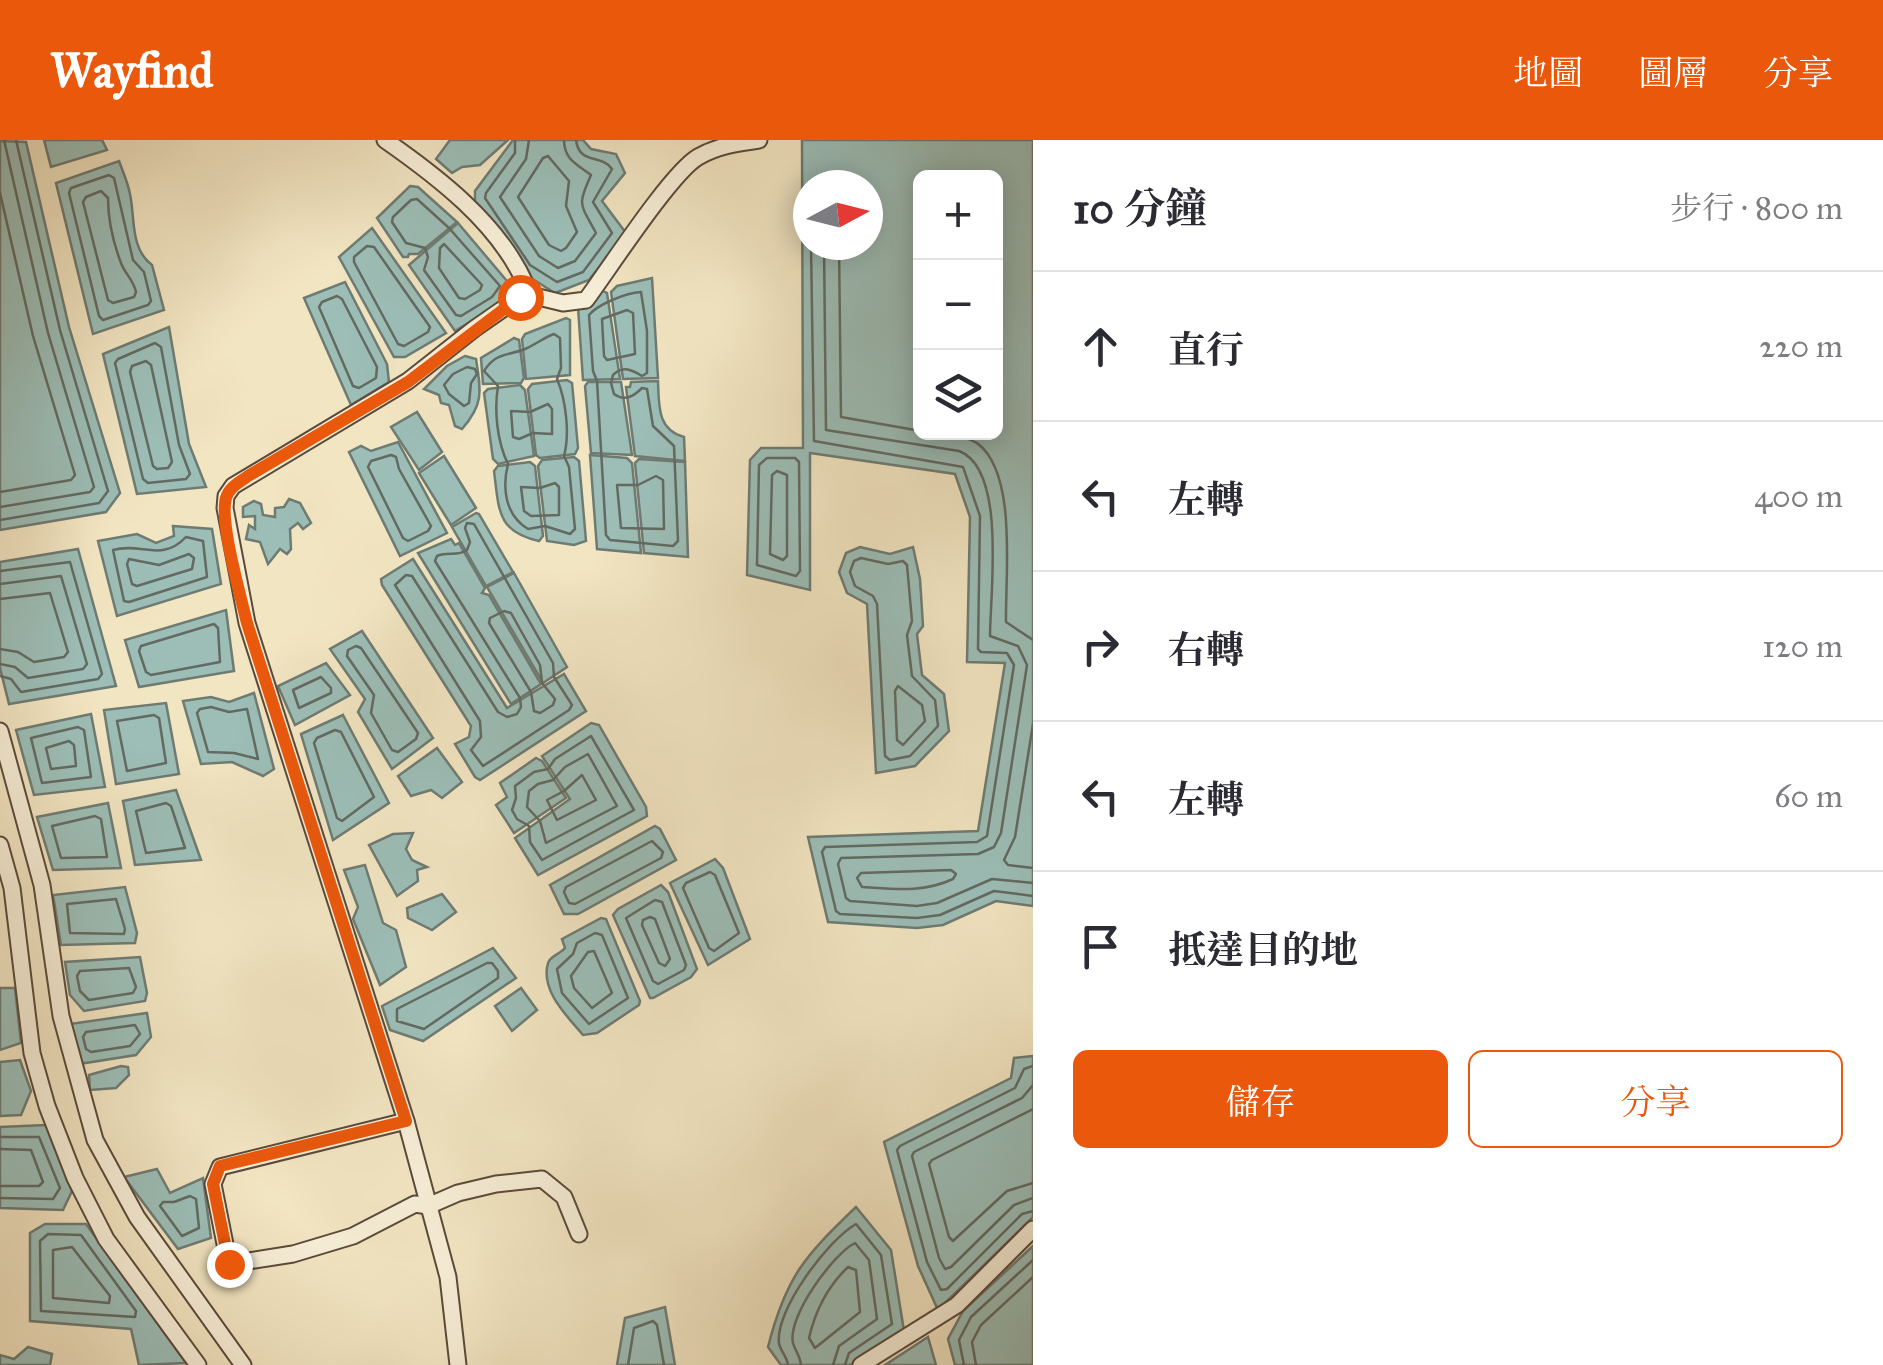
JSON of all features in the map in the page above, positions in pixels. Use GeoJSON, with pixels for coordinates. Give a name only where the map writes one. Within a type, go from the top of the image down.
{"type":"FeatureCollection","features":[{"type":"Feature","properties":{"kind":"street"},"geometry":{"type":"LineString","coordinates":[[385,140],[459,196],[517,265],[526,282],[522,293],[408,382],[248,476],[226,496],[225,508],[247,623],[406,1121],[448,1277],[458,1365]]}},
{"type":"Feature","properties":{"kind":"street"},"geometry":{"type":"LineString","coordinates":[[522,293],[563,303],[586,300],[696,158],[731,144],[758,140]]}},
{"type":"Feature","properties":{"kind":"street"},"geometry":{"type":"LineString","coordinates":[[0,730],[42,885],[61,1016],[95,1140],[137,1217],[243,1365]]}},
{"type":"Feature","properties":{"kind":"street"},"geometry":{"type":"LineString","coordinates":[[0,846],[12,888],[32,1054],[74,1178],[106,1239],[198,1365]]}},
{"type":"Feature","properties":{"kind":"street"},"geometry":{"type":"LineString","coordinates":[[406,1121],[220,1166],[213,1184],[229,1264],[293,1254],[353,1236],[415,1204],[428,1206],[458,1193],[542,1179],[564,1197],[579,1234]]}},
{"type":"Feature","properties":{"kind":"street"},"geometry":{"type":"LineString","coordinates":[[861,1365],[957,1305],[1033,1229]]}},
{"type":"Feature","properties":{"kind":"water"},"geometry":{"type":"Polygon","coordinates":[[[44,140],[102,140],[107,150],[51,167],[44,140]]]}},
{"type":"Feature","properties":{"kind":"water"},"geometry":{"type":"Polygon","coordinates":[[[450,140],[508,140],[480,165],[462,167],[452,173],[436,159],[450,140]]]}},
{"type":"Feature","properties":{"kind":"water"},"geometry":{"type":"Polygon","coordinates":[[[513,140],[583,140],[591,149],[616,154],[625,173],[602,201],[626,233],[589,280],[555,293],[523,273],[475,202],[475,191],[513,140]]]}},
{"type":"Feature","properties":{"kind":"water"},"geometry":{"type":"Polygon","coordinates":[[[802,140],[1033,140],[1033,906],[996,901],[943,925],[917,928],[828,922],[808,837],[978,831],[1005,663],[967,662],[970,517],[955,474],[810,453],[810,590],[747,575],[750,460],[761,448],[803,448],[802,260],[883,260],[883,170],[802,170],[802,140]]]}},
{"type":"Feature","properties":{"kind":"water"},"geometry":{"type":"Polygon","coordinates":[[[0,141],[26,142],[69,327],[120,493],[106,512],[0,530],[0,141]]]}},
{"type":"Feature","properties":{"kind":"water"},"geometry":{"type":"Polygon","coordinates":[[[119,161],[129,190],[137,242],[152,265],[164,310],[93,334],[56,183],[119,161]]]}},
{"type":"Feature","properties":{"kind":"water"},"geometry":{"type":"Polygon","coordinates":[[[410,186],[418,187],[457,222],[418,254],[403,257],[377,218],[410,186]]]}},
{"type":"Feature","properties":{"kind":"water"},"geometry":{"type":"Polygon","coordinates":[[[458,223],[512,287],[498,305],[455,331],[409,265],[458,223]]]}},
{"type":"Feature","properties":{"kind":"water"},"geometry":{"type":"Polygon","coordinates":[[[372,228],[446,333],[405,357],[394,357],[339,257],[372,228]]]}},
{"type":"Feature","properties":{"kind":"water"},"geometry":{"type":"Polygon","coordinates":[[[652,278],[658,378],[623,379],[611,292],[617,286],[652,278]]]}},
{"type":"Feature","properties":{"kind":"water"},"geometry":{"type":"Polygon","coordinates":[[[345,282],[387,364],[389,382],[351,405],[304,298],[345,282]]]}},
{"type":"Feature","properties":{"kind":"water"},"geometry":{"type":"Polygon","coordinates":[[[601,290],[607,293],[620,379],[583,380],[578,307],[601,290]]]}},
{"type":"Feature","properties":{"kind":"water"},"geometry":{"type":"Polygon","coordinates":[[[566,318],[570,320],[570,375],[526,379],[522,339],[525,334],[566,318]]]}},
{"type":"Feature","properties":{"kind":"water"},"geometry":{"type":"Polygon","coordinates":[[[169,327],[189,444],[206,487],[137,494],[103,354],[169,327]]]}},
{"type":"Feature","properties":{"kind":"water"},"geometry":{"type":"Polygon","coordinates":[[[514,338],[519,340],[524,378],[521,383],[483,384],[481,358],[514,338]]]}},
{"type":"Feature","properties":{"kind":"water"},"geometry":{"type":"Polygon","coordinates":[[[465,356],[476,359],[480,389],[474,412],[462,429],[455,426],[449,405],[441,403],[439,395],[424,389],[447,366],[465,356]]]}},
{"type":"Feature","properties":{"kind":"water"},"geometry":{"type":"Polygon","coordinates":[[[567,380],[572,383],[578,448],[575,454],[540,458],[536,455],[528,389],[532,384],[567,380]]]}},
{"type":"Feature","properties":{"kind":"water"},"geometry":{"type":"Polygon","coordinates":[[[658,381],[661,415],[669,429],[684,437],[685,461],[635,456],[626,387],[631,382],[658,381]]]}},
{"type":"Feature","properties":{"kind":"water"},"geometry":{"type":"Polygon","coordinates":[[[588,382],[621,382],[632,455],[591,453],[585,386],[588,382]]]}},
{"type":"Feature","properties":{"kind":"water"},"geometry":{"type":"Polygon","coordinates":[[[520,385],[525,390],[534,456],[498,464],[493,459],[484,393],[488,389],[520,385]]]}},
{"type":"Feature","properties":{"kind":"water"},"geometry":{"type":"Polygon","coordinates":[[[417,412],[442,452],[419,470],[391,427],[417,412]]]}},
{"type":"Feature","properties":{"kind":"water"},"geometry":{"type":"Polygon","coordinates":[[[398,442],[447,533],[400,556],[349,452],[361,446],[371,451],[398,442]]]}},
{"type":"Feature","properties":{"kind":"water"},"geometry":{"type":"Polygon","coordinates":[[[590,455],[627,458],[632,463],[641,553],[597,549],[590,455]]]}},
{"type":"Feature","properties":{"kind":"water"},"geometry":{"type":"Polygon","coordinates":[[[444,456],[476,508],[451,525],[419,473],[444,456]]]}},
{"type":"Feature","properties":{"kind":"water"},"geometry":{"type":"Polygon","coordinates":[[[574,457],[579,461],[586,541],[574,545],[547,541],[538,466],[542,460],[574,457]]]}},
{"type":"Feature","properties":{"kind":"water"},"geometry":{"type":"Polygon","coordinates":[[[639,459],[685,462],[688,557],[644,553],[635,463],[639,459]]]}},
{"type":"Feature","properties":{"kind":"water"},"geometry":{"type":"Polygon","coordinates":[[[530,462],[535,466],[543,536],[539,541],[515,532],[508,525],[499,508],[494,471],[498,466],[530,462]]]}},
{"type":"Feature","properties":{"kind":"water"},"geometry":{"type":"Polygon","coordinates":[[[289,499],[300,503],[311,523],[303,529],[298,523],[290,529],[291,549],[287,554],[280,549],[268,564],[260,542],[246,539],[249,525],[255,529],[255,516],[243,517],[243,507],[254,501],[261,504],[263,515],[275,517],[275,508],[284,507],[289,499]]]}},
{"type":"Feature","properties":{"kind":"water"},"geometry":{"type":"Polygon","coordinates":[[[476,513],[513,572],[486,586],[452,527],[476,513]]]}},
{"type":"Feature","properties":{"kind":"water"},"geometry":{"type":"Polygon","coordinates":[[[173,526],[212,529],[221,584],[117,616],[98,541],[137,534],[156,543],[174,536],[173,526]]]}},
{"type":"Feature","properties":{"kind":"water"},"geometry":{"type":"Polygon","coordinates":[[[451,539],[455,545],[459,543],[485,588],[482,593],[489,595],[541,684],[511,704],[418,553],[451,539]]]}},
{"type":"Feature","properties":{"kind":"water"},"geometry":{"type":"Polygon","coordinates":[[[860,547],[890,554],[913,547],[920,579],[923,626],[917,634],[922,675],[944,694],[949,731],[915,766],[876,773],[867,604],[847,593],[839,572],[846,553],[860,547]]]}},
{"type":"Feature","properties":{"kind":"water"},"geometry":{"type":"Polygon","coordinates":[[[78,549],[116,686],[9,704],[0,668],[0,562],[78,549]]]}},
{"type":"Feature","properties":{"kind":"water"},"geometry":{"type":"Polygon","coordinates":[[[413,559],[507,708],[564,674],[586,711],[480,780],[455,744],[469,737],[471,726],[382,585],[381,579],[413,559]]]}},
{"type":"Feature","properties":{"kind":"water"},"geometry":{"type":"Polygon","coordinates":[[[514,573],[567,667],[543,683],[487,587],[514,573]]]}},
{"type":"Feature","properties":{"kind":"water"},"geometry":{"type":"Polygon","coordinates":[[[226,610],[234,671],[139,687],[125,640],[226,610]]]}},
{"type":"Feature","properties":{"kind":"water"},"geometry":{"type":"Polygon","coordinates":[[[362,631],[433,738],[392,769],[358,712],[365,699],[330,649],[362,631]]]}},
{"type":"Feature","properties":{"kind":"water"},"geometry":{"type":"Polygon","coordinates":[[[326,663],[350,695],[295,725],[278,686],[326,663]]]}},
{"type":"Feature","properties":{"kind":"water"},"geometry":{"type":"Polygon","coordinates":[[[254,693],[274,769],[263,776],[232,762],[201,764],[183,701],[211,697],[229,702],[254,693]]]}},
{"type":"Feature","properties":{"kind":"water"},"geometry":{"type":"Polygon","coordinates":[[[166,703],[179,774],[116,784],[104,710],[166,703]]]}},
{"type":"Feature","properties":{"kind":"water"},"geometry":{"type":"Polygon","coordinates":[[[91,714],[105,787],[34,795],[16,730],[91,714]]]}},
{"type":"Feature","properties":{"kind":"water"},"geometry":{"type":"Polygon","coordinates":[[[343,715],[389,803],[333,840],[301,734],[343,715]]]}},
{"type":"Feature","properties":{"kind":"water"},"geometry":{"type":"Polygon","coordinates":[[[591,723],[599,725],[646,807],[647,816],[538,875],[515,838],[570,799],[542,756],[591,723]]]}},
{"type":"Feature","properties":{"kind":"water"},"geometry":{"type":"Polygon","coordinates":[[[437,748],[462,782],[442,798],[431,790],[411,796],[398,776],[437,748]]]}},
{"type":"Feature","properties":{"kind":"water"},"geometry":{"type":"Polygon","coordinates":[[[536,758],[566,798],[514,833],[496,805],[507,797],[500,783],[536,758]]]}},
{"type":"Feature","properties":{"kind":"water"},"geometry":{"type":"Polygon","coordinates":[[[176,790],[201,860],[135,865],[123,801],[176,790]]]}},
{"type":"Feature","properties":{"kind":"water"},"geometry":{"type":"Polygon","coordinates":[[[108,803],[121,868],[53,870],[37,817],[108,803]]]}},
{"type":"Feature","properties":{"kind":"water"},"geometry":{"type":"Polygon","coordinates":[[[655,826],[676,860],[578,914],[564,914],[550,885],[655,826]]]}},
{"type":"Feature","properties":{"kind":"water"},"geometry":{"type":"Polygon","coordinates":[[[413,833],[406,849],[412,860],[427,867],[417,870],[418,881],[397,896],[369,845],[393,834],[413,833]]]}},
{"type":"Feature","properties":{"kind":"water"},"geometry":{"type":"Polygon","coordinates":[[[715,859],[723,868],[750,939],[708,965],[670,883],[715,859]]]}},
{"type":"Feature","properties":{"kind":"water"},"geometry":{"type":"Polygon","coordinates":[[[365,865],[383,923],[396,930],[406,967],[380,985],[353,919],[358,907],[344,870],[365,865]]]}},
{"type":"Feature","properties":{"kind":"water"},"geometry":{"type":"Polygon","coordinates":[[[661,885],[668,892],[697,969],[691,977],[650,998],[613,915],[661,885]]]}},
{"type":"Feature","properties":{"kind":"water"},"geometry":{"type":"Polygon","coordinates":[[[125,887],[137,933],[135,943],[61,945],[53,895],[125,887]]]}},
{"type":"Feature","properties":{"kind":"water"},"geometry":{"type":"Polygon","coordinates":[[[442,894],[456,912],[432,930],[408,918],[407,908],[442,894]]]}},
{"type":"Feature","properties":{"kind":"water"},"geometry":{"type":"Polygon","coordinates":[[[606,919],[640,1001],[597,1033],[583,1035],[552,993],[548,963],[565,948],[562,939],[606,919]]]}},
{"type":"Feature","properties":{"kind":"water"},"geometry":{"type":"Polygon","coordinates":[[[493,948],[516,978],[423,1041],[390,1030],[382,1006],[493,948]]]}},
{"type":"Feature","properties":{"kind":"water"},"geometry":{"type":"Polygon","coordinates":[[[140,957],[145,1001],[84,1011],[70,995],[65,962],[140,957]]]}},
{"type":"Feature","properties":{"kind":"water"},"geometry":{"type":"Polygon","coordinates":[[[0,988],[15,988],[21,1043],[0,1050],[0,988]]]}},
{"type":"Feature","properties":{"kind":"water"},"geometry":{"type":"Polygon","coordinates":[[[521,988],[537,1010],[512,1031],[495,1006],[521,988]]]}},
{"type":"Feature","properties":{"kind":"water"},"geometry":{"type":"Polygon","coordinates":[[[147,1013],[151,1037],[136,1055],[79,1064],[70,1024],[147,1013]]]}},
{"type":"Feature","properties":{"kind":"water"},"geometry":{"type":"Polygon","coordinates":[[[1033,1056],[1033,1217],[938,1310],[918,1266],[884,1142],[1011,1078],[1014,1058],[1033,1056]]]}},
{"type":"Feature","properties":{"kind":"water"},"geometry":{"type":"Polygon","coordinates":[[[20,1060],[31,1091],[21,1115],[0,1116],[0,1062],[20,1060]]]}},
{"type":"Feature","properties":{"kind":"water"},"geometry":{"type":"Polygon","coordinates":[[[128,1067],[129,1075],[116,1088],[90,1090],[89,1075],[128,1067]]]}},
{"type":"Feature","properties":{"kind":"water"},"geometry":{"type":"Polygon","coordinates":[[[46,1125],[72,1191],[63,1210],[0,1208],[0,1127],[46,1125]]]}},
{"type":"Feature","properties":{"kind":"water"},"geometry":{"type":"Polygon","coordinates":[[[157,1169],[170,1193],[203,1178],[211,1238],[178,1249],[124,1177],[157,1169]]]}},
{"type":"Feature","properties":{"kind":"water"},"geometry":{"type":"Polygon","coordinates":[[[856,1207],[891,1250],[904,1331],[850,1365],[781,1365],[768,1347],[790,1284],[810,1254],[856,1207]]]}},
{"type":"Feature","properties":{"kind":"water"},"geometry":{"type":"Polygon","coordinates":[[[45,1224],[86,1224],[186,1363],[139,1365],[131,1329],[30,1321],[30,1233],[45,1224]]]}},
{"type":"Feature","properties":{"kind":"water"},"geometry":{"type":"Polygon","coordinates":[[[1033,1246],[1033,1365],[955,1365],[948,1339],[963,1311],[1033,1246]]]}},
{"type":"Feature","properties":{"kind":"water"},"geometry":{"type":"Polygon","coordinates":[[[665,1307],[675,1365],[617,1365],[625,1318],[665,1307]]]}},
{"type":"Feature","properties":{"kind":"water"},"geometry":{"type":"Polygon","coordinates":[[[928,1337],[936,1365],[885,1365],[928,1337]]]}},
{"type":"Feature","properties":{"kind":"water"},"geometry":{"type":"Polygon","coordinates":[[[28,1347],[52,1354],[50,1365],[0,1365],[0,1355],[14,1359],[28,1347]]]}},
{"type":"Feature","properties":{"kind":"route"},"geometry":{"type":"LineString","coordinates":[[229,1264],[213,1184],[220,1166],[406,1121],[247,623],[232,558],[226,496],[248,476],[408,382],[520,297]]}}]}
